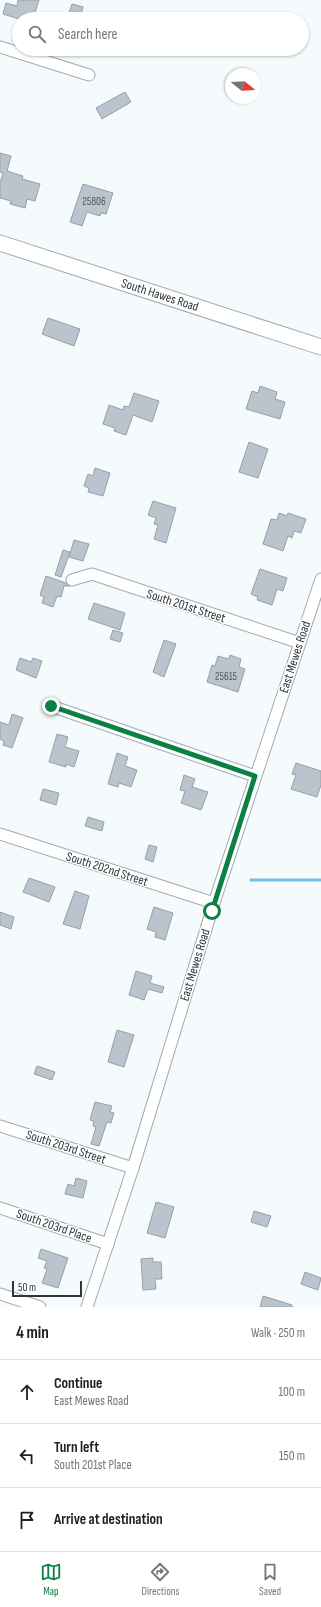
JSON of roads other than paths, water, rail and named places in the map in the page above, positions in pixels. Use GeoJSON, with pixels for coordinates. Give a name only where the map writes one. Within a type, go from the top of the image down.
{"type":"FeatureCollection","features":[{"type":"Feature","properties":{"kind":"main road","name":"South Hawes Road"},"geometry":{"type":"LineString","coordinates":[[0,243],[321,347]]}},
{"type":"Feature","properties":{"kind":"street"},"geometry":{"type":"LineString","coordinates":[[0,47],[12,51]]}},
{"type":"Feature","properties":{"kind":"street"},"geometry":{"type":"LineString","coordinates":[[29,56],[89,75]]}},
{"type":"Feature","properties":{"kind":"street","name":"South 201st Street"},"geometry":{"type":"LineString","coordinates":[[72,580],[92,574],[300,643]]}},
{"type":"Feature","properties":{"kind":"street","name":"East Mewes Road"},"geometry":{"type":"LineString","coordinates":[[87,1307],[133,1168],[214,903],[321,579]]}},
{"type":"Feature","properties":{"kind":"street"},"geometry":{"type":"LineString","coordinates":[[51,706],[255,776]]}},
{"type":"Feature","properties":{"kind":"street","name":"South 202nd Street"},"geometry":{"type":"LineString","coordinates":[[0,834],[214,903]]}},
{"type":"Feature","properties":{"kind":"street","name":"South 203rd Street"},"geometry":{"type":"LineString","coordinates":[[0,1126],[133,1168]]}},
{"type":"Feature","properties":{"kind":"street","name":"South 203rd Place"},"geometry":{"type":"LineString","coordinates":[[0,1208],[108,1244]]}},
{"type":"Feature","properties":{"kind":"street"},"geometry":{"type":"LineString","coordinates":[[0,1294],[40,1307]]}},
{"type":"Feature","properties":{"kind":"waterway"},"geometry":{"type":"LineString","coordinates":[[251,880],[321,880]]}}]}
